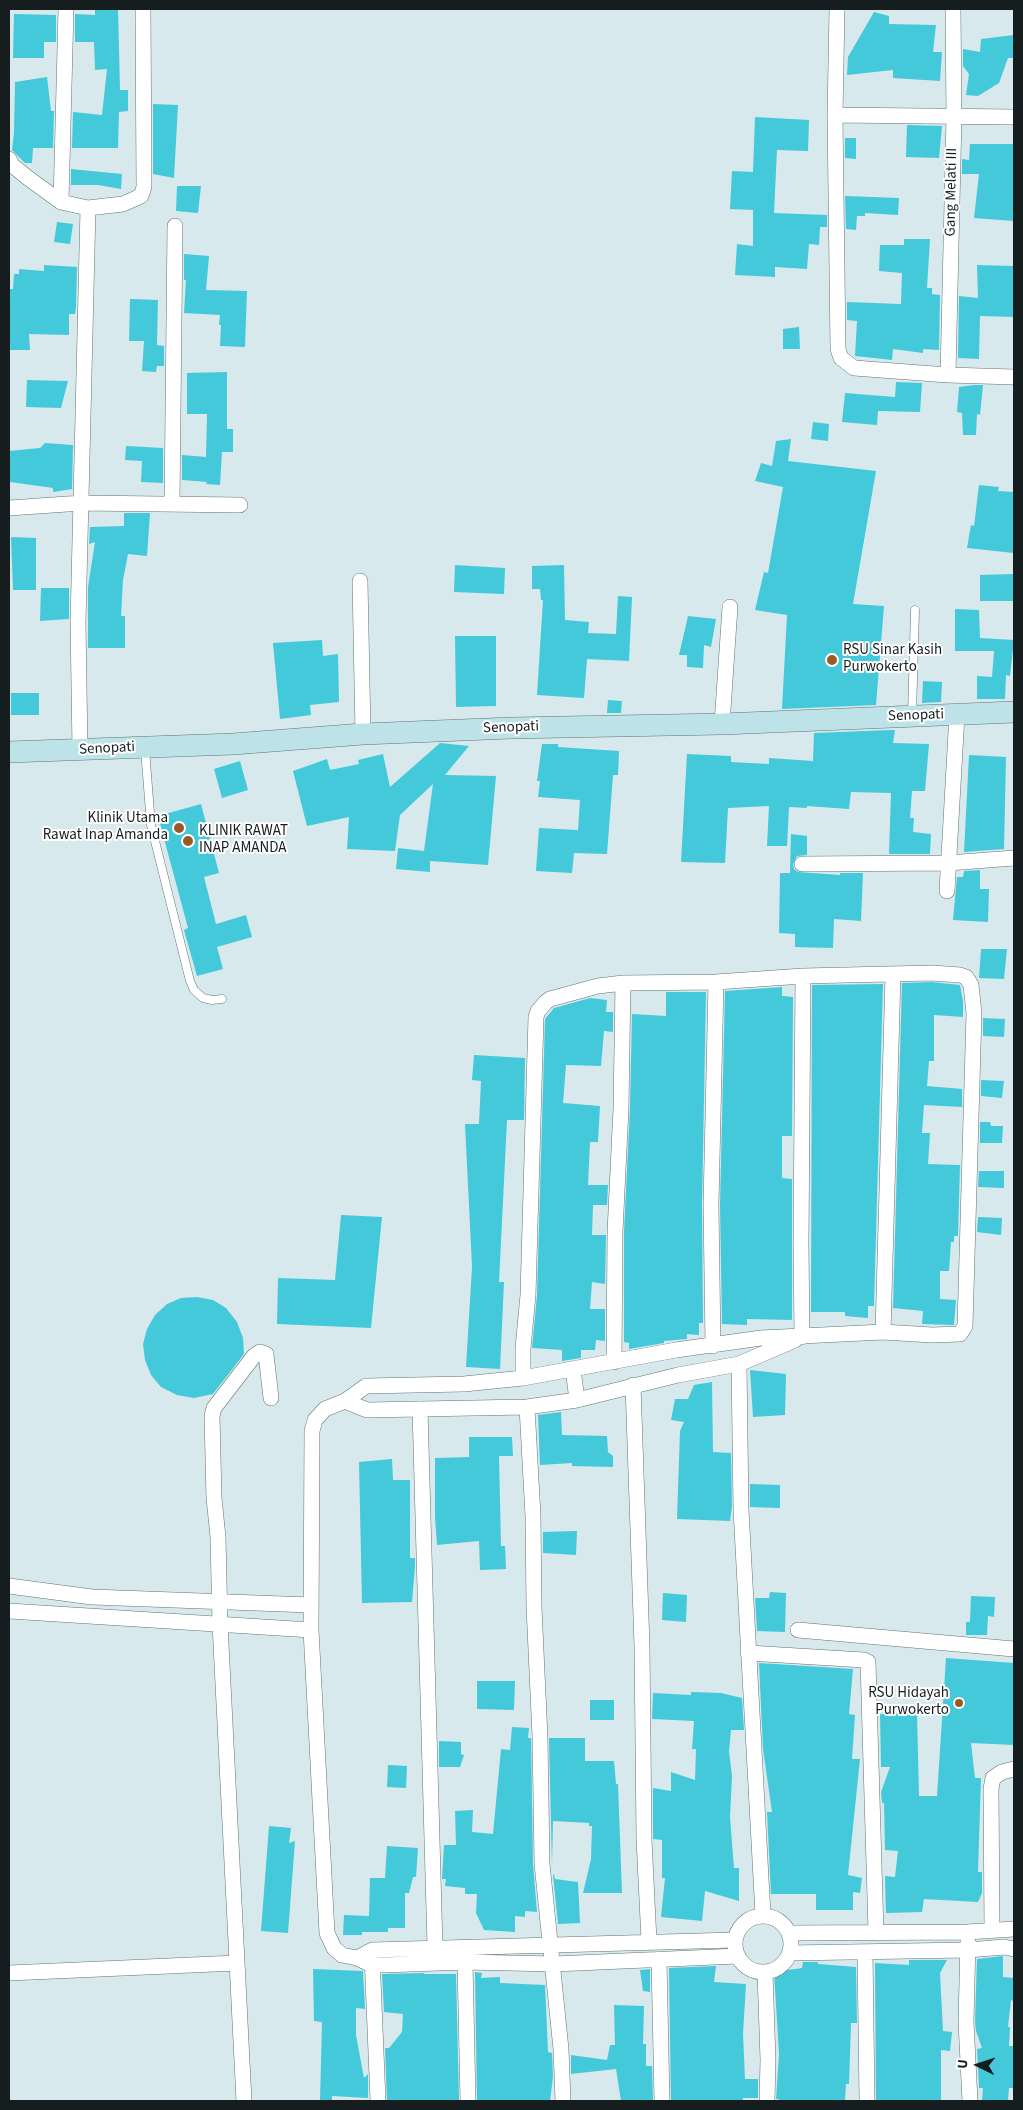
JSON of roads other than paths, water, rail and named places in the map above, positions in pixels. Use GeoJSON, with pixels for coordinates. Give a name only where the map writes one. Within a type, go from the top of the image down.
{"type":"FeatureCollection","features":[{"type":"Feature","properties":{"kind":"street"},"geometry":{"type":"LineString","coordinates":[[61,202],[66,9]]}},
{"type":"Feature","properties":{"kind":"street"},"geometry":{"type":"LineString","coordinates":[[9,159],[28,178],[61,202],[88,208],[123,204],[141,196],[144,187],[143,9]]}},
{"type":"Feature","properties":{"kind":"street"},"geometry":{"type":"LineString","coordinates":[[837,9],[835,115],[838,349],[841,358],[854,368],[948,375],[1014,377]]}},
{"type":"Feature","properties":{"kind":"street","name":"Gang Melati III"},"geometry":{"type":"LineString","coordinates":[[948,375],[954,117],[953,9]]}},
{"type":"Feature","properties":{"kind":"street"},"geometry":{"type":"LineString","coordinates":[[835,115],[1014,117]]}},
{"type":"Feature","properties":{"kind":"street"},"geometry":{"type":"LineString","coordinates":[[80,750],[78,623],[88,208]]}},
{"type":"Feature","properties":{"kind":"street"},"geometry":{"type":"LineString","coordinates":[[172,504],[175,226]]}},
{"type":"Feature","properties":{"kind":"street"},"geometry":{"type":"LineString","coordinates":[[9,508],[82,503],[240,505]]}},
{"type":"Feature","properties":{"kind":"street"},"geometry":{"type":"LineString","coordinates":[[360,580],[363,734]]}},
{"type":"Feature","properties":{"kind":"street"},"geometry":{"type":"LineString","coordinates":[[722,724],[730,607]]}},
{"type":"Feature","properties":{"kind":"street","name":"Senopati"},"geometry":{"type":"LineString","coordinates":[[9,752],[233,744],[363,734],[512,728],[722,724],[1014,712]]}},
{"type":"Feature","properties":{"kind":"street"},"geometry":{"type":"LineString","coordinates":[[947,891],[957,714]]}},
{"type":"Feature","properties":{"kind":"street"},"geometry":{"type":"LineString","coordinates":[[802,864],[948,863],[1014,858]]}},
{"type":"Feature","properties":{"kind":"street"},"geometry":{"type":"LineString","coordinates":[[883,1332],[893,975]]}},
{"type":"Feature","properties":{"kind":"street"},"geometry":{"type":"LineString","coordinates":[[524,1378],[523,1348],[528,1286],[536,1017],[538,1011],[550,999],[598,986],[623,983],[716,982],[803,976],[960,975],[966,977],[971,985],[974,1013],[965,1326],[960,1334],[932,1335],[883,1332],[761,1338],[676,1350],[524,1378],[464,1384],[366,1386],[345,1401],[325,1409],[315,1420],[312,1431],[311,1630],[327,1933],[330,1942],[339,1953],[357,1958],[465,1962],[554,1964],[738,1956]]}},
{"type":"Feature","properties":{"kind":"street"},"geometry":{"type":"LineString","coordinates":[[802,1337],[800,1244],[803,976]]}},
{"type":"Feature","properties":{"kind":"street"},"geometry":{"type":"LineString","coordinates":[[713,1346],[711,1205],[716,982]]}},
{"type":"Feature","properties":{"kind":"street"},"geometry":{"type":"LineString","coordinates":[[614,1362],[615,1232],[621,1108],[623,983]]}},
{"type":"Feature","properties":{"kind":"street"},"geometry":{"type":"LineString","coordinates":[[345,1401],[367,1410],[464,1410],[527,1407],[577,1400],[678,1375],[739,1364],[802,1337]]}},
{"type":"Feature","properties":{"kind":"street"},"geometry":{"type":"LineString","coordinates":[[676,1350],[678,1375]]}},
{"type":"Feature","properties":{"kind":"street"},"geometry":{"type":"LineString","coordinates":[[244,2101],[219,1603],[212,1416],[214,1408],[254,1356],[260,1352],[266,1354],[271,1398]]}},
{"type":"Feature","properties":{"kind":"street"},"geometry":{"type":"LineString","coordinates":[[739,1364],[741,1510],[763,1915]]}},
{"type":"Feature","properties":{"kind":"street"},"geometry":{"type":"LineString","coordinates":[[573,1369],[577,1400]]}},
{"type":"Feature","properties":{"kind":"street"},"geometry":{"type":"LineString","coordinates":[[464,1384],[464,1410]]}},
{"type":"Feature","properties":{"kind":"street"},"geometry":{"type":"LineString","coordinates":[[633,1385],[642,1637],[644,1839],[649,1941]]}},
{"type":"Feature","properties":{"kind":"street"},"geometry":{"type":"LineString","coordinates":[[527,1407],[533,1516],[542,1864],[554,1964],[563,2101]]}},
{"type":"Feature","properties":{"kind":"street"},"geometry":{"type":"LineString","coordinates":[[420,1409],[435,1948]]}},
{"type":"Feature","properties":{"kind":"street"},"geometry":{"type":"LineString","coordinates":[[9,1586],[92,1597],[311,1605]]}},
{"type":"Feature","properties":{"kind":"street"},"geometry":{"type":"LineString","coordinates":[[91,1617],[92,1597]]}},
{"type":"Feature","properties":{"kind":"street"},"geometry":{"type":"LineString","coordinates":[[9,1611],[311,1630]]}},
{"type":"Feature","properties":{"kind":"street"},"geometry":{"type":"LineString","coordinates":[[798,1630],[1014,1648]]}},
{"type":"Feature","properties":{"kind":"street"},"geometry":{"type":"LineString","coordinates":[[748,1653],[864,1660],[868,1662],[876,1932]]}},
{"type":"Feature","properties":{"kind":"street"},"geometry":{"type":"LineString","coordinates":[[992,1930],[991,1789],[993,1778],[1002,1772],[1014,1770]]}},
{"type":"Feature","properties":{"kind":"street"},"geometry":{"type":"LineString","coordinates":[[763,1915],[780,1920],[790,1933],[792,1943],[790,1953],[780,1966],[765,1972],[749,1968],[738,1956],[735,1940],[738,1931],[746,1921],[763,1915]]}},
{"type":"Feature","properties":{"kind":"street"},"geometry":{"type":"LineString","coordinates":[[790,1933],[967,1932],[1014,1929]]}},
{"type":"Feature","properties":{"kind":"street"},"geometry":{"type":"LineString","coordinates":[[967,1932],[966,2022],[970,2101]]}},
{"type":"Feature","properties":{"kind":"street"},"geometry":{"type":"LineString","coordinates":[[372,1958],[435,1948],[735,1940]]}},
{"type":"Feature","properties":{"kind":"street"},"geometry":{"type":"LineString","coordinates":[[790,1953],[968,1950],[1004,1947],[1014,1949]]}},
{"type":"Feature","properties":{"kind":"street"},"geometry":{"type":"LineString","coordinates":[[864,1952],[867,2101]]}},
{"type":"Feature","properties":{"kind":"street"},"geometry":{"type":"LineString","coordinates":[[372,1958],[378,2101]]}},
{"type":"Feature","properties":{"kind":"street"},"geometry":{"type":"LineString","coordinates":[[659,1959],[662,2101]]}},
{"type":"Feature","properties":{"kind":"street"},"geometry":{"type":"LineString","coordinates":[[9,1973],[237,1962]]}},
{"type":"Feature","properties":{"kind":"street"},"geometry":{"type":"LineString","coordinates":[[465,1962],[468,2101]]}},
{"type":"Feature","properties":{"kind":"street"},"geometry":{"type":"LineString","coordinates":[[765,1972],[768,2060],[767,2101]]}},
{"type":"Feature","properties":{"kind":"lane"},"geometry":{"type":"LineString","coordinates":[[912,715],[915,610]]}},
{"type":"Feature","properties":{"kind":"lane"},"geometry":{"type":"LineString","coordinates":[[145,747],[150,825],[185,964],[194,990],[203,998],[212,1000],[222,999]]}},
{"type":"Feature","properties":{"kind":"place","name":"RSU Sinar Kasih Purwokerto"},"geometry":{"type":"Point","coordinates":[832,660]}},
{"type":"Feature","properties":{"kind":"place","name":"Klinik Utama Rawat Inap Amanda"},"geometry":{"type":"Point","coordinates":[179,828]}},
{"type":"Feature","properties":{"kind":"place","name":"KLINIK RAWAT INAP AMANDA"},"geometry":{"type":"Point","coordinates":[188,841]}},
{"type":"Feature","properties":{"kind":"place","name":"RSU Hidayah Purwokerto"},"geometry":{"type":"Point","coordinates":[959,1703]}}]}
